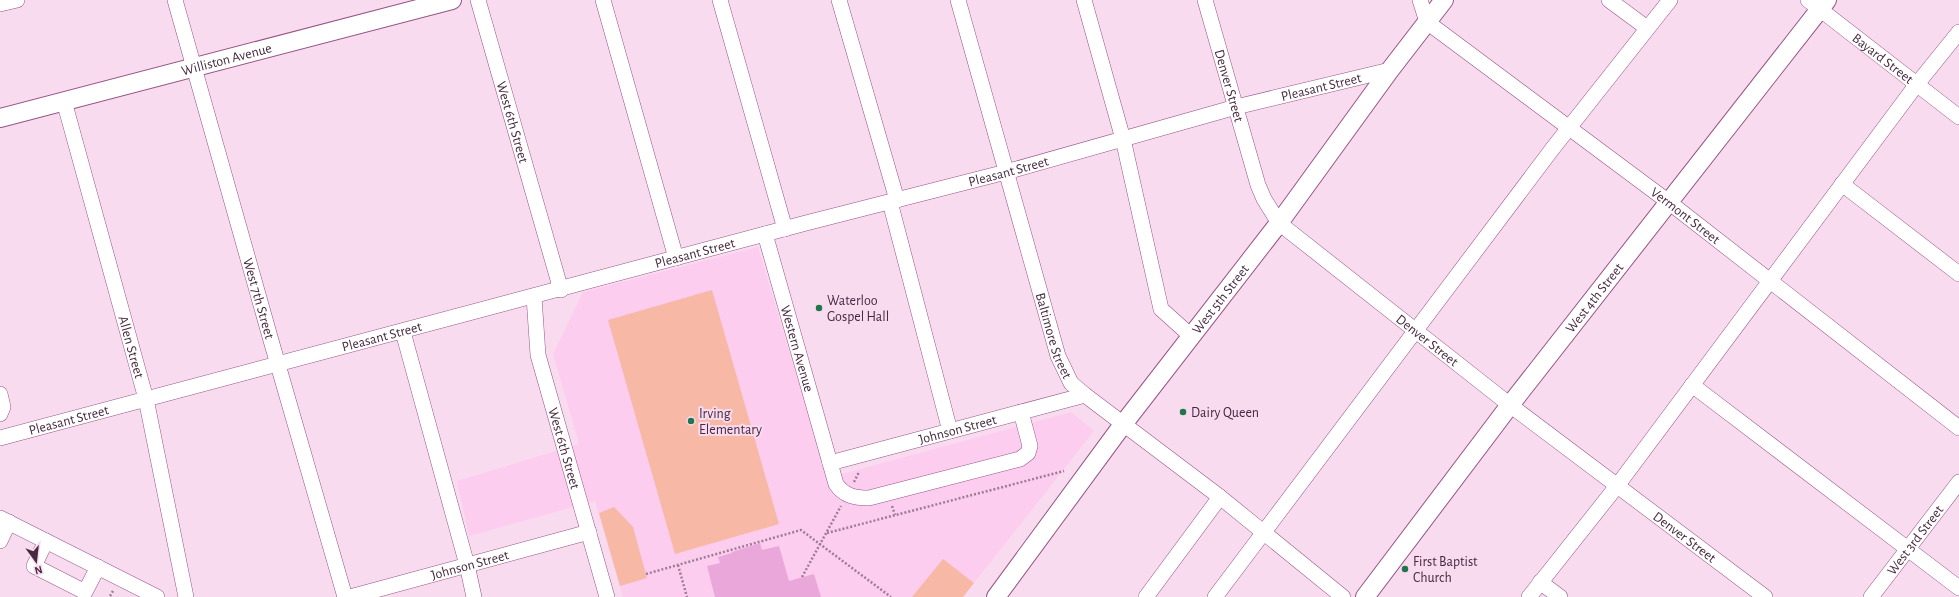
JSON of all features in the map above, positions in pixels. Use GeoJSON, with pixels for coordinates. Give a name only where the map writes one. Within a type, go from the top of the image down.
{"type":"FeatureCollection","features":[{"type":"Feature","properties":{"kind":"main road","name":"Williston Avenue"},"geometry":{"type":"LineString","coordinates":[[0,118],[452,0]]}},
{"type":"Feature","properties":{"kind":"main road","name":"West 5th Street"},"geometry":{"type":"LineString","coordinates":[[996,597],[1124,423],[1279,223],[1390,70],[1444,0]]}},
{"type":"Feature","properties":{"kind":"main road","name":"West 4th Street"},"geometry":{"type":"LineString","coordinates":[[1365,597],[1510,405],[1670,203],[1818,3]]}},
{"type":"Feature","properties":{"kind":"street"},"geometry":{"type":"LineString","coordinates":[[0,4],[17,0]]}},
{"type":"Feature","properties":{"kind":"street","name":"West 7th Street"},"geometry":{"type":"LineString","coordinates":[[175,0],[345,597]]}},
{"type":"Feature","properties":{"kind":"street","name":"West 6th Street"},"geometry":{"type":"LineString","coordinates":[[478,0],[561,290]]}},
{"type":"Feature","properties":{"kind":"street"},"geometry":{"type":"LineString","coordinates":[[603,0],[676,258]]}},
{"type":"Feature","properties":{"kind":"street"},"geometry":{"type":"LineString","coordinates":[[720,0],[785,229]]}},
{"type":"Feature","properties":{"kind":"street"},"geometry":{"type":"LineString","coordinates":[[839,0],[894,201],[950,431]]}},
{"type":"Feature","properties":{"kind":"street","name":"Baltimore Street"},"geometry":{"type":"LineString","coordinates":[[958,0],[1058,356],[1071,382],[1085,395],[1220,497],[1343,597]]}},
{"type":"Feature","properties":{"kind":"street"},"geometry":{"type":"LineString","coordinates":[[1084,0],[1123,139],[1161,309],[1191,336]]}},
{"type":"Feature","properties":{"kind":"street","name":"Denver Street"},"geometry":{"type":"LineString","coordinates":[[1205,0],[1258,185],[1264,199],[1279,223],[1510,405],[1765,597]]}},
{"type":"Feature","properties":{"kind":"street"},"geometry":{"type":"LineString","coordinates":[[1420,0],[1427,22]]}},
{"type":"Feature","properties":{"kind":"street"},"geometry":{"type":"LineString","coordinates":[[1609,0],[1647,28]]}},
{"type":"Feature","properties":{"kind":"street"},"geometry":{"type":"LineString","coordinates":[[1215,597],[1568,128],[1670,0]]}},
{"type":"Feature","properties":{"kind":"street","name":"Bayard Street"},"geometry":{"type":"LineString","coordinates":[[1818,3],[1959,117]]}},
{"type":"Feature","properties":{"kind":"street","name":"Vermont Street"},"geometry":{"type":"LineString","coordinates":[[1427,22],[1670,203],[1959,428]]}},
{"type":"Feature","properties":{"kind":"street"},"geometry":{"type":"LineString","coordinates":[[1529,597],[1617,486],[1917,84],[1959,32]]}},
{"type":"Feature","properties":{"kind":"street","name":"Pleasant Street"},"geometry":{"type":"LineString","coordinates":[[0,438],[561,290],[765,234],[1006,172],[1236,107],[1390,70]]}},
{"type":"Feature","properties":{"kind":"street","name":"Allen Street"},"geometry":{"type":"LineString","coordinates":[[64,101],[146,399],[186,597]]}},
{"type":"Feature","properties":{"kind":"street"},"geometry":{"type":"LineString","coordinates":[[1842,184],[1959,274]]}},
{"type":"Feature","properties":{"kind":"street","name":"Western Avenue"},"geometry":{"type":"LineString","coordinates":[[765,234],[836,484],[839,489],[847,494]]}},
{"type":"Feature","properties":{"kind":"street","name":"West 6th Street"},"geometry":{"type":"LineString","coordinates":[[534,297],[538,355],[607,597]]}},
{"type":"Feature","properties":{"kind":"street"},"geometry":{"type":"LineString","coordinates":[[403,332],[467,565],[474,597]]}},
{"type":"Feature","properties":{"kind":"street"},"geometry":{"type":"LineString","coordinates":[[1692,385],[1959,588]]}},
{"type":"Feature","properties":{"kind":"street"},"geometry":{"type":"LineString","coordinates":[[0,394],[4,407],[0,414]]}},
{"type":"Feature","properties":{"kind":"street","name":"Johnson Street"},"geometry":{"type":"LineString","coordinates":[[830,463],[1085,395]]}},
{"type":"Feature","properties":{"kind":"street"},"geometry":{"type":"LineString","coordinates":[[847,494],[855,498],[869,498],[1020,459],[1028,453],[1030,446],[1021,412]]}},
{"type":"Feature","properties":{"kind":"street","name":"West 3rd Street"},"geometry":{"type":"LineString","coordinates":[[1871,597],[1959,482]]}},
{"type":"Feature","properties":{"kind":"street"},"geometry":{"type":"LineString","coordinates":[[1146,597],[1220,497]]}},
{"type":"Feature","properties":{"kind":"street"},"geometry":{"type":"LineString","coordinates":[[0,541],[4,520],[157,597]]}},
{"type":"Feature","properties":{"kind":"street","name":"Johnson Street"},"geometry":{"type":"LineString","coordinates":[[350,597],[589,532]]}},
{"type":"Feature","properties":{"kind":"street"},"geometry":{"type":"LineString","coordinates":[[46,541],[34,566],[85,592],[98,567]]}},
{"type":"Feature","properties":{"kind":"street"},"geometry":{"type":"LineString","coordinates":[[1540,582],[1560,597]]}},
{"type":"Feature","properties":{"kind":"path"},"geometry":{"type":"LineString","coordinates":[[827,533],[1064,471]]}},
{"type":"Feature","properties":{"kind":"path"},"geometry":{"type":"LineString","coordinates":[[802,578],[859,472]]}},
{"type":"Feature","properties":{"kind":"path"},"geometry":{"type":"LineString","coordinates":[[646,574],[801,530],[891,597]]}},
{"type":"Feature","properties":{"kind":"path"},"geometry":{"type":"LineString","coordinates":[[678,565],[687,597]]}},
{"type":"Feature","properties":{"kind":"shaded area","name":"Irving Elementary"},"geometry":{"type":"Polygon","coordinates":[[[758,247],[827,478],[1071,412],[1094,431],[963,597],[623,597],[595,501],[469,536],[457,481],[579,444],[553,354],[583,292],[758,247]]]}},
{"type":"Feature","properties":{"kind":"shaded area"},"geometry":{"type":"Polygon","coordinates":[[[712,290],[779,524],[675,554],[608,320],[712,290]]]}},
{"type":"Feature","properties":{"kind":"shaded area"},"geometry":{"type":"Polygon","coordinates":[[[614,507],[633,527],[647,578],[620,586],[599,513],[614,507]]]}},
{"type":"Feature","properties":{"kind":"shaded area"},"geometry":{"type":"Polygon","coordinates":[[[943,559],[974,583],[963,597],[912,597],[943,559]]]}},
{"type":"Feature","properties":{"kind":"building"},"geometry":{"type":"Polygon","coordinates":[[[760,543],[762,550],[779,546],[789,581],[814,574],[821,597],[715,597],[707,566],[720,563],[718,557],[760,543]]]}},
{"type":"Feature","properties":{"kind":"place","name":"Waterloo Gospel Hall"},"geometry":{"type":"Point","coordinates":[819,308]}},
{"type":"Feature","properties":{"kind":"place","name":"Dairy Queen"},"geometry":{"type":"Point","coordinates":[1183,412]}},
{"type":"Feature","properties":{"kind":"place","name":"Irving Elementary"},"geometry":{"type":"Point","coordinates":[691,421]}},
{"type":"Feature","properties":{"kind":"place","name":"First Baptist Church"},"geometry":{"type":"Point","coordinates":[1405,569]}}]}
